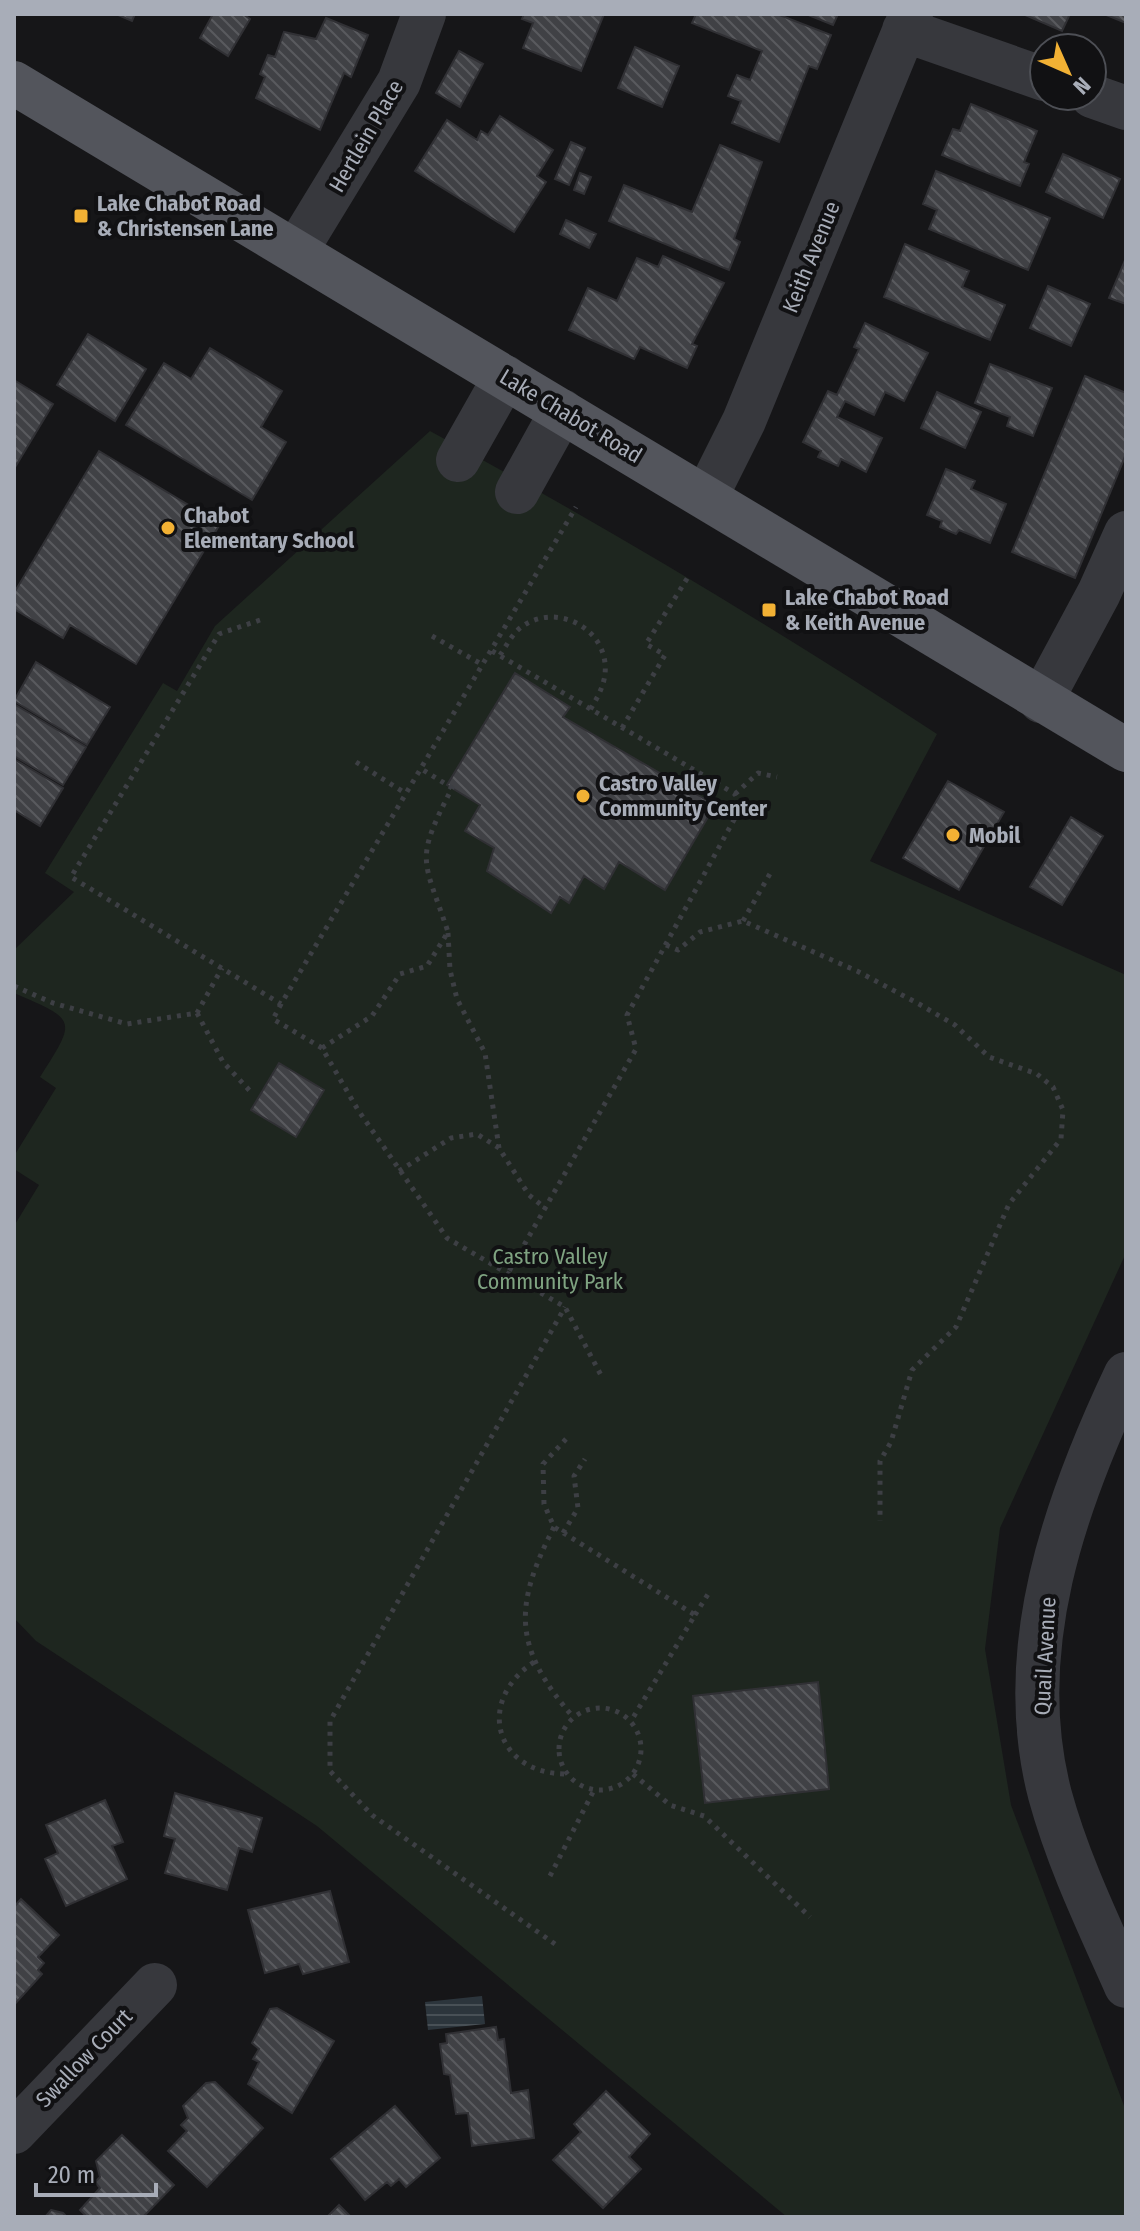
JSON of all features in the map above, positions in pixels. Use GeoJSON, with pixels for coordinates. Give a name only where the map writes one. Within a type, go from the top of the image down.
{"type":"FeatureCollection","features":[{"type":"Feature","properties":{"kind":"main road","name":"Lake Chabot Road"},"geometry":{"type":"LineString","coordinates":[[14,83],[1126,750]]}},
{"type":"Feature","properties":{"kind":"street","name":"Hertlein Place"},"geometry":{"type":"LineString","coordinates":[[296,251],[399,82],[424,14]]}},
{"type":"Feature","properties":{"kind":"street"},"geometry":{"type":"LineString","coordinates":[[908,22],[1028,72]]}},
{"type":"Feature","properties":{"kind":"street","name":"Keith Avenue"},"geometry":{"type":"LineString","coordinates":[[706,497],[744,421],[908,22]]}},
{"type":"Feature","properties":{"kind":"street"},"geometry":{"type":"LineString","coordinates":[[458,460],[505,377]]}},
{"type":"Feature","properties":{"kind":"street"},"geometry":{"type":"LineString","coordinates":[[517,492],[562,411]]}},
{"type":"Feature","properties":{"kind":"street"},"geometry":{"type":"LineString","coordinates":[[1041,701],[1099,593],[1126,533]]}},
{"type":"Feature","properties":{"kind":"street","name":"Quail Avenue"},"geometry":{"type":"LineString","coordinates":[[1126,1374],[1078,1482],[1062,1530],[1046,1599],[1039,1694],[1049,1791],[1063,1838],[1126,1986]]}},
{"type":"Feature","properties":{"kind":"street","name":"Swallow Court"},"geometry":{"type":"LineString","coordinates":[[14,2132],[155,1985]]}},
{"type":"Feature","properties":{"kind":"path"},"geometry":{"type":"LineString","coordinates":[[576,507],[273,1019],[322,1048],[358,1110],[447,1238],[565,1307],[603,1379]]}},
{"type":"Feature","properties":{"kind":"path"},"geometry":{"type":"LineString","coordinates":[[622,728],[665,655],[646,644],[690,574]]}},
{"type":"Feature","properties":{"kind":"path"},"geometry":{"type":"LineString","coordinates":[[500,655],[520,628],[529,622],[552,616],[577,622],[594,638],[605,662],[603,687],[590,710]]}},
{"type":"Feature","properties":{"kind":"path"},"geometry":{"type":"LineString","coordinates":[[260,620],[219,634],[71,877],[281,1004]]}},
{"type":"Feature","properties":{"kind":"path"},"geometry":{"type":"LineString","coordinates":[[432,636],[483,665]]}},
{"type":"Feature","properties":{"kind":"path"},"geometry":{"type":"LineString","coordinates":[[492,651],[735,794],[741,807],[627,1015],[636,1049],[508,1273]]}},
{"type":"Feature","properties":{"kind":"path"},"geometry":{"type":"LineString","coordinates":[[356,762],[405,793]]}},
{"type":"Feature","properties":{"kind":"path"},"geometry":{"type":"LineString","coordinates":[[420,768],[452,788],[427,836],[424,868],[448,932],[450,970],[457,999],[485,1053],[499,1148],[521,1184],[545,1208]]}},
{"type":"Feature","properties":{"kind":"path"},"geometry":{"type":"LineString","coordinates":[[735,794],[742,784],[758,773],[777,777]]}},
{"type":"Feature","properties":{"kind":"path"},"geometry":{"type":"LineString","coordinates":[[743,921],[771,872]]}},
{"type":"Feature","properties":{"kind":"path"},"geometry":{"type":"LineString","coordinates":[[666,945],[678,950],[700,932],[743,921],[857,971],[955,1025],[989,1057],[1037,1074],[1053,1087],[1063,1110],[1061,1139],[1009,1204],[992,1237],[956,1327],[912,1370],[891,1442],[880,1461],[880,1521]]}},
{"type":"Feature","properties":{"kind":"path"},"geometry":{"type":"LineString","coordinates":[[322,1048],[372,1016],[400,974],[427,966],[448,932]]}},
{"type":"Feature","properties":{"kind":"path"},"geometry":{"type":"LineString","coordinates":[[197,1013],[222,968]]}},
{"type":"Feature","properties":{"kind":"path"},"geometry":{"type":"LineString","coordinates":[[14,986],[53,1003],[127,1024],[197,1013]]}},
{"type":"Feature","properties":{"kind":"path"},"geometry":{"type":"LineString","coordinates":[[197,1013],[223,1062],[250,1091]]}},
{"type":"Feature","properties":{"kind":"path"},"geometry":{"type":"LineString","coordinates":[[399,1171],[451,1138],[477,1134],[499,1148]]}},
{"type":"Feature","properties":{"kind":"path"},"geometry":{"type":"LineString","coordinates":[[555,1944],[372,1815],[330,1771],[330,1721],[565,1307]]}},
{"type":"Feature","properties":{"kind":"path"},"geometry":{"type":"LineString","coordinates":[[566,1439],[543,1464],[544,1504],[554,1527],[695,1615]]}},
{"type":"Feature","properties":{"kind":"path"},"geometry":{"type":"LineString","coordinates":[[563,1533],[578,1508],[574,1476],[585,1459]]}},
{"type":"Feature","properties":{"kind":"path"},"geometry":{"type":"LineString","coordinates":[[554,1527],[534,1567],[525,1618],[534,1662],[546,1685],[574,1718]]}},
{"type":"Feature","properties":{"kind":"path"},"geometry":{"type":"LineString","coordinates":[[631,1721],[710,1591]]}},
{"type":"Feature","properties":{"kind":"path"},"geometry":{"type":"LineString","coordinates":[[534,1662],[519,1673],[503,1693],[498,1710],[499,1731],[516,1755],[534,1768],[553,1774],[569,1774]]}},
{"type":"Feature","properties":{"kind":"path"},"geometry":{"type":"LineString","coordinates":[[606,1708],[614,1709],[631,1721],[642,1742],[633,1774],[613,1788],[594,1790],[569,1774],[561,1759],[559,1744],[564,1728],[574,1718],[606,1708]]}},
{"type":"Feature","properties":{"kind":"path"},"geometry":{"type":"LineString","coordinates":[[633,1774],[670,1805],[704,1816],[810,1917]]}},
{"type":"Feature","properties":{"kind":"path"},"geometry":{"type":"LineString","coordinates":[[550,1876],[594,1790]]}},
{"type":"Feature","properties":{"kind":"green space","name":"Castro Valley Community Park"},"geometry":{"type":"Polygon","coordinates":[[[430,431],[686,577],[937,734],[870,861],[1126,975],[1126,1253],[1000,1528],[985,1649],[1011,1805],[1126,2111],[1126,2217],[787,2217],[317,1826],[36,1641],[14,1618],[14,1226],[39,1185],[14,1169],[14,1156],[56,1088],[40,1077],[65,1032],[60,1016],[14,993],[14,950],[74,892],[45,873],[163,683],[177,691],[215,626],[430,431]]]}},
{"type":"Feature","properties":{"kind":"shaded area"},"geometry":{"type":"Polygon","coordinates":[[[482,1996],[485,2024],[428,2030],[425,2002],[482,1996]]]}},
{"type":"Feature","properties":{"kind":"building"},"geometry":{"type":"Polygon","coordinates":[[[116,14],[135,14],[132,21],[116,14]]]}},
{"type":"Feature","properties":{"kind":"building"},"geometry":{"type":"Polygon","coordinates":[[[213,14],[243,14],[250,19],[228,56],[200,38],[213,14]]]}},
{"type":"Feature","properties":{"kind":"building"},"geometry":{"type":"Polygon","coordinates":[[[524,14],[604,14],[581,71],[523,48],[533,23],[522,19],[524,14]]]}},
{"type":"Feature","properties":{"kind":"building"},"geometry":{"type":"Polygon","coordinates":[[[696,14],[777,14],[831,35],[817,69],[809,66],[779,142],[732,123],[741,101],[728,96],[737,75],[750,80],[762,51],[692,23],[696,14]]]}},
{"type":"Feature","properties":{"kind":"building"},"geometry":{"type":"Polygon","coordinates":[[[806,14],[838,14],[833,25],[806,14]]]}},
{"type":"Feature","properties":{"kind":"building"},"geometry":{"type":"Polygon","coordinates":[[[1023,14],[1070,14],[1062,31],[1023,14]]]}},
{"type":"Feature","properties":{"kind":"building"},"geometry":{"type":"Polygon","coordinates":[[[1104,14],[1126,14],[1126,23],[1104,14]]]}},
{"type":"Feature","properties":{"kind":"building"},"geometry":{"type":"Polygon","coordinates":[[[326,18],[368,35],[351,77],[344,73],[320,130],[256,98],[265,77],[260,74],[268,55],[275,57],[284,32],[316,39],[326,18]]]}},
{"type":"Feature","properties":{"kind":"building"},"geometry":{"type":"Polygon","coordinates":[[[635,47],[679,66],[662,107],[618,88],[635,47]]]}},
{"type":"Feature","properties":{"kind":"building"},"geometry":{"type":"Polygon","coordinates":[[[459,51],[483,64],[460,107],[436,93],[459,51]]]}},
{"type":"Feature","properties":{"kind":"building"},"geometry":{"type":"Polygon","coordinates":[[[971,104],[1037,131],[1024,162],[1029,164],[1020,186],[942,155],[953,129],[960,131],[971,104]]]}},
{"type":"Feature","properties":{"kind":"building"},"geometry":{"type":"Polygon","coordinates":[[[500,116],[553,150],[537,176],[546,182],[514,232],[415,171],[447,120],[477,140],[481,131],[488,135],[500,116]]]}},
{"type":"Feature","properties":{"kind":"building"},"geometry":{"type":"Polygon","coordinates":[[[571,142],[585,148],[569,185],[555,179],[571,142]]]}},
{"type":"Feature","properties":{"kind":"building"},"geometry":{"type":"Polygon","coordinates":[[[720,145],[762,162],[734,239],[740,242],[729,270],[609,221],[624,185],[692,212],[720,145]]]}},
{"type":"Feature","properties":{"kind":"building"},"geometry":{"type":"Polygon","coordinates":[[[1063,154],[1120,179],[1103,218],[1046,192],[1063,154]]]}},
{"type":"Feature","properties":{"kind":"building"},"geometry":{"type":"Polygon","coordinates":[[[936,171],[1050,218],[1028,270],[929,229],[937,210],[923,204],[936,171]]]}},
{"type":"Feature","properties":{"kind":"building"},"geometry":{"type":"Polygon","coordinates":[[[580,173],[591,177],[584,194],[574,190],[580,173]]]}},
{"type":"Feature","properties":{"kind":"building"},"geometry":{"type":"Polygon","coordinates":[[[566,220],[596,234],[589,248],[560,234],[566,220]]]}},
{"type":"Feature","properties":{"kind":"building"},"geometry":{"type":"Polygon","coordinates":[[[905,244],[969,271],[962,287],[1005,305],[990,340],[884,297],[905,244]]]}},
{"type":"Feature","properties":{"kind":"building"},"geometry":{"type":"Polygon","coordinates":[[[663,256],[724,283],[692,344],[697,346],[687,368],[640,347],[634,359],[569,330],[588,288],[617,301],[637,258],[658,267],[663,256]]]}},
{"type":"Feature","properties":{"kind":"building"},"geometry":{"type":"Polygon","coordinates":[[[1126,258],[1126,304],[1109,298],[1126,258]]]}},
{"type":"Feature","properties":{"kind":"building"},"geometry":{"type":"Polygon","coordinates":[[[1048,286],[1090,304],[1071,346],[1030,328],[1048,286]]]}},
{"type":"Feature","properties":{"kind":"building"},"geometry":{"type":"Polygon","coordinates":[[[865,323],[928,353],[904,401],[885,392],[874,415],[845,401],[837,417],[882,438],[866,472],[841,459],[838,466],[818,457],[821,451],[803,442],[828,391],[837,395],[859,349],[854,347],[865,323]]]}},
{"type":"Feature","properties":{"kind":"building"},"geometry":{"type":"Polygon","coordinates":[[[88,334],[146,369],[115,421],[57,385],[88,334]]]}},
{"type":"Feature","properties":{"kind":"building"},"geometry":{"type":"Polygon","coordinates":[[[210,348],[282,391],[261,427],[286,442],[252,500],[126,425],[164,363],[191,379],[210,348]]]}},
{"type":"Feature","properties":{"kind":"building"},"geometry":{"type":"Polygon","coordinates":[[[990,364],[1052,388],[1033,436],[1007,426],[1010,417],[975,403],[990,364]]]}},
{"type":"Feature","properties":{"kind":"building"},"geometry":{"type":"Polygon","coordinates":[[[1085,376],[1126,393],[1126,454],[1075,578],[1012,552],[1085,376]]]}},
{"type":"Feature","properties":{"kind":"building"},"geometry":{"type":"Polygon","coordinates":[[[14,380],[53,404],[14,469],[14,380]]]}},
{"type":"Feature","properties":{"kind":"building"},"geometry":{"type":"Polygon","coordinates":[[[937,392],[981,412],[965,448],[921,428],[937,392]]]}},
{"type":"Feature","properties":{"kind":"building"},"geometry":{"type":"Polygon","coordinates":[[[99,451],[220,524],[136,664],[70,625],[63,638],[14,609],[14,593],[99,451]]]}},
{"type":"Feature","properties":{"kind":"building"},"geometry":{"type":"Polygon","coordinates":[[[946,469],[975,481],[971,489],[1006,504],[990,543],[959,530],[956,534],[940,527],[942,521],[927,515],[946,469]]]}},
{"type":"Feature","properties":{"kind":"building"},"geometry":{"type":"Polygon","coordinates":[[[36,662],[110,707],[87,745],[14,701],[36,662]]]}},
{"type":"Feature","properties":{"kind":"building","name":"Castro Valley Community Center"},"geometry":{"type":"Polygon","coordinates":[[[515,673],[570,707],[563,717],[715,805],[665,890],[619,862],[604,889],[584,876],[569,903],[560,897],[551,913],[487,871],[494,848],[465,831],[480,805],[447,785],[515,673]]]}},
{"type":"Feature","properties":{"kind":"building"},"geometry":{"type":"Polygon","coordinates":[[[14,704],[86,747],[63,785],[14,756],[14,704]]]}},
{"type":"Feature","properties":{"kind":"building"},"geometry":{"type":"Polygon","coordinates":[[[14,759],[63,788],[40,826],[14,810],[14,759]]]}},
{"type":"Feature","properties":{"kind":"building","name":"Mobil"},"geometry":{"type":"Polygon","coordinates":[[[948,781],[1004,812],[959,890],[903,858],[948,781]]]}},
{"type":"Feature","properties":{"kind":"building"},"geometry":{"type":"Polygon","coordinates":[[[1071,817],[1103,836],[1062,905],[1030,887],[1071,817]]]}},
{"type":"Feature","properties":{"kind":"building"},"geometry":{"type":"Polygon","coordinates":[[[279,1063],[324,1090],[296,1137],[251,1110],[279,1063]]]}},
{"type":"Feature","properties":{"kind":"building"},"geometry":{"type":"Polygon","coordinates":[[[818,1682],[829,1789],[705,1803],[693,1696],[818,1682]]]}},
{"type":"Feature","properties":{"kind":"building"},"geometry":{"type":"Polygon","coordinates":[[[175,1793],[262,1818],[252,1852],[239,1848],[227,1890],[165,1873],[175,1839],[164,1836],[175,1793]]]}},
{"type":"Feature","properties":{"kind":"building"},"geometry":{"type":"Polygon","coordinates":[[[105,1800],[123,1842],[112,1846],[127,1879],[66,1906],[45,1859],[58,1853],[46,1825],[105,1800]]]}},
{"type":"Feature","properties":{"kind":"building"},"geometry":{"type":"Polygon","coordinates":[[[330,1891],[349,1962],[303,1974],[299,1964],[265,1973],[248,1910],[330,1891]]]}},
{"type":"Feature","properties":{"kind":"building"},"geometry":{"type":"Polygon","coordinates":[[[21,1899],[59,1935],[38,1957],[44,1963],[38,1970],[42,1974],[14,2005],[14,1907],[21,1899]]]}},
{"type":"Feature","properties":{"kind":"building"},"geometry":{"type":"Polygon","coordinates":[[[277,2008],[334,2041],[292,2113],[248,2084],[259,2062],[253,2059],[259,2049],[252,2043],[270,2009],[277,2008]]]}},
{"type":"Feature","properties":{"kind":"building"},"geometry":{"type":"Polygon","coordinates":[[[496,2027],[498,2040],[504,2039],[511,2093],[528,2090],[534,2138],[472,2146],[468,2113],[456,2114],[450,2075],[444,2074],[440,2044],[447,2043],[446,2034],[496,2027]]]}},
{"type":"Feature","properties":{"kind":"building"},"geometry":{"type":"Polygon","coordinates":[[[215,2082],[263,2128],[207,2187],[168,2151],[187,2131],[181,2125],[188,2118],[183,2106],[206,2083],[215,2082]]]}},
{"type":"Feature","properties":{"kind":"building"},"geometry":{"type":"Polygon","coordinates":[[[606,2091],[650,2134],[629,2157],[641,2169],[603,2208],[553,2160],[581,2132],[574,2124],[606,2091]]]}},
{"type":"Feature","properties":{"kind":"building"},"geometry":{"type":"Polygon","coordinates":[[[395,2106],[440,2158],[406,2187],[399,2179],[391,2186],[387,2182],[365,2200],[331,2159],[395,2106]]]}},
{"type":"Feature","properties":{"kind":"building"},"geometry":{"type":"Polygon","coordinates":[[[122,2135],[174,2185],[143,2217],[87,2217],[80,2210],[100,2188],[95,2182],[100,2177],[96,2161],[122,2135]]]}},
{"type":"Feature","properties":{"kind":"building"},"geometry":{"type":"Polygon","coordinates":[[[339,2205],[351,2217],[327,2217],[339,2205]]]}},
{"type":"Feature","properties":{"kind":"building"},"geometry":{"type":"Polygon","coordinates":[[[51,2210],[63,2213],[67,2217],[45,2217],[51,2210]]]}},
{"type":"Feature","properties":{"kind":"place","name":"Lake Chabot Road & Christensen Lane"},"geometry":{"type":"Point","coordinates":[81,216]}},
{"type":"Feature","properties":{"kind":"place","name":"Chabot Elementary School"},"geometry":{"type":"Point","coordinates":[168,528]}},
{"type":"Feature","properties":{"kind":"place","name":"Lake Chabot Road & Keith Avenue"},"geometry":{"type":"Point","coordinates":[769,610]}},
{"type":"Feature","properties":{"kind":"place","name":"Castro Valley Community Center"},"geometry":{"type":"Point","coordinates":[583,796]}},
{"type":"Feature","properties":{"kind":"place","name":"Mobil"},"geometry":{"type":"Point","coordinates":[953,835]}}]}
